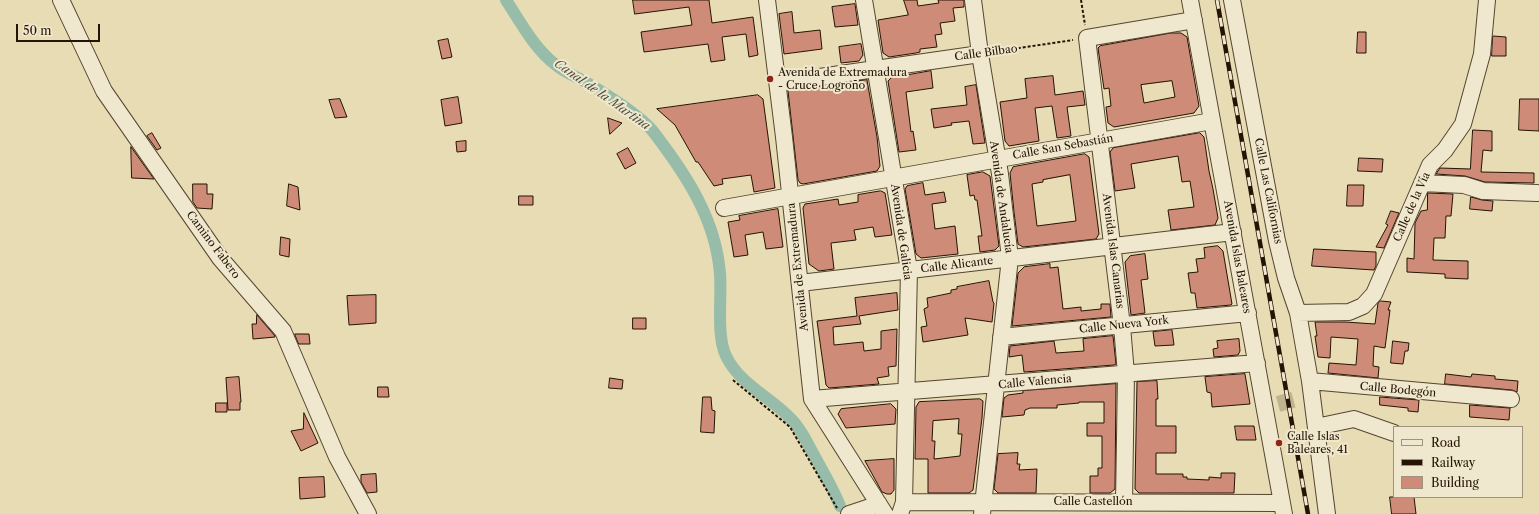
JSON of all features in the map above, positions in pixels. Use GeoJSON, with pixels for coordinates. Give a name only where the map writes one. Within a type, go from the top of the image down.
{"type":"FeatureCollection","features":[{"type":"Feature","properties":{"kind":"street","name":"Camino Fabero"},"geometry":{"type":"LineString","coordinates":[[61,0],[104,91],[220,258],[283,331],[337,457],[368,514]]}},
{"type":"Feature","properties":{"kind":"street","name":"Avenida de Extremadura"},"geometry":{"type":"LineString","coordinates":[[766,0],[778,83],[791,196],[812,400],[882,509]]}},
{"type":"Feature","properties":{"kind":"street","name":"Avenida de Galicia"},"geometry":{"type":"LineString","coordinates":[[864,0],[909,270],[902,508]]}},
{"type":"Feature","properties":{"kind":"street","name":"Avenida de Andalucía"},"geometry":{"type":"LineString","coordinates":[[973,0],[1010,258],[983,508]]}},
{"type":"Feature","properties":{"kind":"street","name":"Avenida Islas Baleares"},"geometry":{"type":"LineString","coordinates":[[1190,0],[1257,363],[1271,406],[1283,508]]}},
{"type":"Feature","properties":{"kind":"street","name":"Calle Las Californias"},"geometry":{"type":"LineString","coordinates":[[1232,0],[1277,242],[1286,278],[1298,313],[1307,391],[1316,427],[1327,514]]}},
{"type":"Feature","properties":{"kind":"street","name":"Calle de la Vía"},"geometry":{"type":"LineString","coordinates":[[1298,313],[1349,312],[1363,306],[1374,294],[1430,165],[1445,150],[1463,124],[1482,54],[1487,0]]}},
{"type":"Feature","properties":{"kind":"street"},"geometry":{"type":"LineString","coordinates":[[1087,38],[1194,20]]}},
{"type":"Feature","properties":{"kind":"street","name":"Avenida Islas Canarias"},"geometry":{"type":"LineString","coordinates":[[1087,38],[1113,246],[1126,374],[1124,502]]}},
{"type":"Feature","properties":{"kind":"street","name":"Calle Bilbao"},"geometry":{"type":"LineString","coordinates":[[778,83],[980,54]]}},
{"type":"Feature","properties":{"kind":"street","name":"Calle San Sebastián"},"geometry":{"type":"LineString","coordinates":[[724,208],[1212,121]]}},
{"type":"Feature","properties":{"kind":"street"},"geometry":{"type":"LineString","coordinates":[[1422,183],[1464,186],[1483,191],[1537,193]]}},
{"type":"Feature","properties":{"kind":"street","name":"Calle Alicante"},"geometry":{"type":"LineString","coordinates":[[800,283],[1233,232]]}},
{"type":"Feature","properties":{"kind":"street","name":"Calle Nueva York"},"geometry":{"type":"LineString","coordinates":[[1001,337],[1248,313]]}},
{"type":"Feature","properties":{"kind":"street","name":"Calle Valencia"},"geometry":{"type":"LineString","coordinates":[[812,400],[1257,363]]}},
{"type":"Feature","properties":{"kind":"street","name":"Calle Bodegón"},"geometry":{"type":"LineString","coordinates":[[1307,391],[1511,399]]}},
{"type":"Feature","properties":{"kind":"street"},"geometry":{"type":"LineString","coordinates":[[1316,427],[1354,419],[1393,433]]}},
{"type":"Feature","properties":{"kind":"street","name":"Calle Castellón"},"geometry":{"type":"LineString","coordinates":[[902,508],[983,508],[1124,502],[1283,508]]}},
{"type":"Feature","properties":{"kind":"street"},"geometry":{"type":"LineString","coordinates":[[849,514],[882,509]]}},
{"type":"Feature","properties":{"kind":"path"},"geometry":{"type":"LineString","coordinates":[[1081,0],[1087,38]]}},
{"type":"Feature","properties":{"kind":"path","name":"Calle Bilbao"},"geometry":{"type":"LineString","coordinates":[[980,54],[1087,38]]}},
{"type":"Feature","properties":{"kind":"path"},"geometry":{"type":"LineString","coordinates":[[733,380],[790,426],[840,514]]}},
{"type":"Feature","properties":{"kind":"building"},"geometry":{"type":"Polygon","coordinates":[[[633,0],[709,0],[712,23],[753,17],[758,55],[749,57],[746,34],[722,37],[725,60],[711,62],[708,44],[644,52],[641,32],[692,25],[689,7],[635,14],[633,0]]]}},
{"type":"Feature","properties":{"kind":"building"},"geometry":{"type":"Polygon","coordinates":[[[904,0],[917,0],[918,6],[939,3],[938,0],[964,0],[964,7],[953,8],[955,21],[940,23],[942,34],[935,35],[937,47],[920,49],[920,52],[916,53],[889,57],[883,53],[878,20],[908,15],[904,0]]]}},
{"type":"Feature","properties":{"kind":"building"},"geometry":{"type":"Polygon","coordinates":[[[855,4],[858,25],[835,27],[832,7],[855,4]]]}},
{"type":"Feature","properties":{"kind":"building"},"geometry":{"type":"Polygon","coordinates":[[[792,12],[794,33],[820,30],[822,49],[784,54],[779,14],[792,12]]]}},
{"type":"Feature","properties":{"kind":"building"},"geometry":{"type":"Polygon","coordinates":[[[1358,32],[1366,32],[1366,53],[1357,53],[1358,32]]]}},
{"type":"Feature","properties":{"kind":"building"},"geometry":{"type":"Polygon","coordinates":[[[1171,33],[1181,33],[1187,37],[1199,106],[1194,113],[1114,127],[1108,123],[1106,107],[1111,106],[1109,88],[1104,89],[1098,48],[1100,46],[1171,33]],[[1172,81],[1141,85],[1144,103],[1175,97],[1172,81]]]}},
{"type":"Feature","properties":{"kind":"building"},"geometry":{"type":"Polygon","coordinates":[[[1493,36],[1506,37],[1506,56],[1492,56],[1493,36]]]}},
{"type":"Feature","properties":{"kind":"building"},"geometry":{"type":"Polygon","coordinates":[[[448,39],[452,57],[442,59],[438,41],[448,39]]]}},
{"type":"Feature","properties":{"kind":"building"},"geometry":{"type":"Polygon","coordinates":[[[861,44],[863,55],[859,61],[841,63],[839,47],[861,44]]]}},
{"type":"Feature","properties":{"kind":"building"},"geometry":{"type":"Polygon","coordinates":[[[931,71],[933,88],[906,92],[911,132],[913,131],[916,150],[899,152],[888,81],[891,78],[931,71]]]}},
{"type":"Feature","properties":{"kind":"building"},"geometry":{"type":"Polygon","coordinates":[[[1053,76],[1055,95],[1083,91],[1085,105],[1067,107],[1071,136],[1057,138],[1052,106],[1035,108],[1039,141],[1009,146],[1005,141],[1000,102],[1027,98],[1025,79],[1053,76]]]}},
{"type":"Feature","properties":{"kind":"building"},"geometry":{"type":"Polygon","coordinates":[[[867,80],[877,137],[880,166],[877,171],[803,184],[800,183],[798,180],[788,91],[867,80]]]}},
{"type":"Feature","properties":{"kind":"building"},"geometry":{"type":"Polygon","coordinates":[[[976,85],[985,143],[973,144],[969,121],[951,123],[952,125],[934,128],[931,109],[967,105],[965,87],[976,85]]]}},
{"type":"Feature","properties":{"kind":"building"},"geometry":{"type":"Polygon","coordinates":[[[758,95],[763,99],[775,188],[754,192],[751,175],[722,179],[723,184],[714,186],[698,162],[696,162],[675,125],[657,109],[758,95]]]}},
{"type":"Feature","properties":{"kind":"building"},"geometry":{"type":"Polygon","coordinates":[[[458,97],[462,123],[445,126],[441,100],[458,97]]]}},
{"type":"Feature","properties":{"kind":"building"},"geometry":{"type":"Polygon","coordinates":[[[340,99],[347,117],[335,118],[329,100],[340,99]]]}},
{"type":"Feature","properties":{"kind":"building"},"geometry":{"type":"Polygon","coordinates":[[[1520,99],[1539,99],[1539,131],[1519,130],[1520,99]]]}},
{"type":"Feature","properties":{"kind":"building"},"geometry":{"type":"Polygon","coordinates":[[[608,118],[622,123],[610,134],[608,118]]]}},
{"type":"Feature","properties":{"kind":"building"},"geometry":{"type":"Polygon","coordinates":[[[1473,130],[1492,131],[1492,151],[1483,150],[1481,172],[1534,173],[1534,183],[1485,182],[1465,176],[1436,174],[1440,168],[1470,169],[1473,130]]]}},
{"type":"Feature","properties":{"kind":"building"},"geometry":{"type":"Polygon","coordinates":[[[152,133],[161,148],[157,150],[147,136],[152,133]]]}},
{"type":"Feature","properties":{"kind":"building"},"geometry":{"type":"Polygon","coordinates":[[[1200,133],[1204,137],[1218,218],[1215,225],[1171,230],[1168,210],[1194,207],[1190,181],[1182,182],[1178,156],[1131,164],[1135,188],[1115,191],[1110,152],[1113,148],[1200,133]]]}},
{"type":"Feature","properties":{"kind":"building"},"geometry":{"type":"Polygon","coordinates":[[[466,141],[466,151],[457,152],[456,142],[466,141]]]}},
{"type":"Feature","properties":{"kind":"building"},"geometry":{"type":"Polygon","coordinates":[[[131,147],[154,179],[132,178],[131,147]]]}},
{"type":"Feature","properties":{"kind":"building"},"geometry":{"type":"Polygon","coordinates":[[[628,148],[636,163],[625,169],[617,154],[628,148]]]}},
{"type":"Feature","properties":{"kind":"building"},"geometry":{"type":"Polygon","coordinates":[[[1085,154],[1089,157],[1099,234],[1096,239],[1023,247],[1018,244],[1010,173],[1013,167],[1085,154]],[[1070,175],[1043,180],[1043,182],[1032,184],[1037,226],[1076,221],[1070,175]]]}},
{"type":"Feature","properties":{"kind":"building"},"geometry":{"type":"Polygon","coordinates":[[[1359,158],[1383,159],[1382,172],[1358,171],[1359,158]]]}},
{"type":"Feature","properties":{"kind":"building"},"geometry":{"type":"Polygon","coordinates":[[[983,172],[990,176],[999,246],[995,250],[980,252],[978,236],[982,236],[977,200],[975,200],[974,195],[970,196],[967,175],[983,172]]]}},
{"type":"Feature","properties":{"kind":"building"},"geometry":{"type":"Polygon","coordinates":[[[923,183],[925,195],[944,192],[946,202],[932,204],[935,229],[955,226],[958,254],[921,258],[916,254],[905,189],[907,186],[923,183]]]}},
{"type":"Feature","properties":{"kind":"building"},"geometry":{"type":"Polygon","coordinates":[[[193,184],[207,184],[207,194],[213,194],[212,209],[197,208],[193,202],[193,184]]]}},
{"type":"Feature","properties":{"kind":"building"},"geometry":{"type":"Polygon","coordinates":[[[289,184],[298,187],[300,210],[287,206],[289,184]]]}},
{"type":"Feature","properties":{"kind":"building"},"geometry":{"type":"Polygon","coordinates":[[[1348,185],[1364,185],[1363,206],[1347,206],[1348,185]]]}},
{"type":"Feature","properties":{"kind":"building"},"geometry":{"type":"Polygon","coordinates":[[[881,191],[885,193],[892,235],[875,237],[873,227],[854,230],[856,240],[831,243],[834,269],[819,271],[809,264],[803,208],[805,204],[838,199],[839,205],[858,202],[858,195],[881,191]]]}},
{"type":"Feature","properties":{"kind":"building"},"geometry":{"type":"Polygon","coordinates":[[[1428,193],[1453,194],[1451,216],[1446,216],[1445,238],[1434,238],[1433,260],[1468,261],[1468,279],[1445,278],[1445,274],[1407,272],[1407,258],[1414,259],[1415,223],[1421,211],[1427,210],[1428,193]]]}},
{"type":"Feature","properties":{"kind":"building"},"geometry":{"type":"Polygon","coordinates":[[[519,196],[533,196],[533,205],[519,205],[519,196]]]}},
{"type":"Feature","properties":{"kind":"building"},"geometry":{"type":"Polygon","coordinates":[[[1471,197],[1493,201],[1492,211],[1470,209],[1471,197]]]}},
{"type":"Feature","properties":{"kind":"building"},"geometry":{"type":"Polygon","coordinates":[[[778,209],[783,247],[766,249],[763,232],[745,235],[748,255],[734,257],[728,222],[740,220],[739,216],[778,209]]]}},
{"type":"Feature","properties":{"kind":"building"},"geometry":{"type":"Polygon","coordinates":[[[1391,211],[1399,213],[1384,248],[1376,247],[1388,225],[1386,224],[1391,211]]]}},
{"type":"Feature","properties":{"kind":"building"},"geometry":{"type":"Polygon","coordinates":[[[281,237],[290,239],[289,257],[280,255],[281,237]]]}},
{"type":"Feature","properties":{"kind":"building"},"geometry":{"type":"Polygon","coordinates":[[[1218,246],[1223,251],[1232,304],[1197,308],[1195,293],[1191,293],[1188,273],[1198,272],[1196,259],[1205,258],[1204,248],[1218,246]]]}},
{"type":"Feature","properties":{"kind":"building"},"geometry":{"type":"Polygon","coordinates":[[[1314,249],[1376,252],[1376,266],[1374,270],[1312,266],[1314,249]]]}},
{"type":"Feature","properties":{"kind":"building"},"geometry":{"type":"Polygon","coordinates":[[[1145,254],[1148,279],[1141,280],[1145,313],[1131,315],[1125,262],[1130,256],[1145,254]]]}},
{"type":"Feature","properties":{"kind":"building"},"geometry":{"type":"Polygon","coordinates":[[[1050,264],[1050,268],[1058,267],[1063,309],[1081,307],[1081,311],[1101,309],[1101,304],[1110,304],[1111,317],[1012,326],[1018,273],[1024,267],[1050,264]]]}},
{"type":"Feature","properties":{"kind":"building"},"geometry":{"type":"Polygon","coordinates":[[[989,281],[994,303],[992,322],[965,318],[968,335],[923,342],[921,327],[927,326],[924,309],[928,307],[927,298],[951,293],[951,290],[957,289],[957,287],[989,281]]]}},
{"type":"Feature","properties":{"kind":"building"},"geometry":{"type":"Polygon","coordinates":[[[897,293],[898,310],[859,316],[861,324],[833,327],[834,345],[863,342],[864,351],[881,349],[881,331],[897,329],[896,366],[888,367],[889,376],[877,378],[879,384],[829,388],[826,385],[817,321],[857,316],[855,298],[897,293]]]}},
{"type":"Feature","properties":{"kind":"building"},"geometry":{"type":"Polygon","coordinates":[[[376,295],[376,323],[349,325],[347,296],[376,295]]]}},
{"type":"Feature","properties":{"kind":"building"},"geometry":{"type":"Polygon","coordinates":[[[1381,301],[1391,302],[1388,310],[1390,310],[1385,348],[1374,346],[1373,366],[1379,367],[1378,378],[1328,373],[1329,363],[1356,365],[1358,339],[1331,337],[1330,358],[1318,357],[1315,322],[1375,324],[1378,303],[1381,301]]]}},
{"type":"Feature","properties":{"kind":"building"},"geometry":{"type":"Polygon","coordinates":[[[257,315],[275,337],[253,339],[252,324],[256,324],[257,315]]]}},
{"type":"Feature","properties":{"kind":"building"},"geometry":{"type":"Polygon","coordinates":[[[633,318],[646,318],[646,329],[633,329],[633,318]]]}},
{"type":"Feature","properties":{"kind":"building"},"geometry":{"type":"Polygon","coordinates":[[[1172,330],[1174,345],[1155,346],[1153,332],[1172,330]]]}},
{"type":"Feature","properties":{"kind":"building"},"geometry":{"type":"Polygon","coordinates":[[[295,334],[309,334],[310,344],[299,344],[295,334]]]}},
{"type":"Feature","properties":{"kind":"building"},"geometry":{"type":"Polygon","coordinates":[[[1113,336],[1116,364],[1114,365],[1024,372],[1022,355],[1009,357],[1010,346],[1054,341],[1056,353],[1084,351],[1083,339],[1113,336]]]}},
{"type":"Feature","properties":{"kind":"building"},"geometry":{"type":"Polygon","coordinates":[[[1239,339],[1240,351],[1238,355],[1214,357],[1213,349],[1218,348],[1217,341],[1239,339]]]}},
{"type":"Feature","properties":{"kind":"building"},"geometry":{"type":"Polygon","coordinates":[[[1393,341],[1409,343],[1408,351],[1405,351],[1403,364],[1391,363],[1393,341]]]}},
{"type":"Feature","properties":{"kind":"building"},"geometry":{"type":"Polygon","coordinates":[[[1245,374],[1250,404],[1212,407],[1211,393],[1207,392],[1205,377],[1245,374]]]}},
{"type":"Feature","properties":{"kind":"building"},"geometry":{"type":"Polygon","coordinates":[[[1446,374],[1471,377],[1472,374],[1495,376],[1495,379],[1518,381],[1517,392],[1512,390],[1445,384],[1446,374]]]}},
{"type":"Feature","properties":{"kind":"building"},"geometry":{"type":"Polygon","coordinates":[[[239,377],[241,402],[240,410],[228,410],[226,378],[239,377]]]}},
{"type":"Feature","properties":{"kind":"building"},"geometry":{"type":"Polygon","coordinates":[[[610,378],[623,380],[622,389],[609,388],[610,378]]]}},
{"type":"Feature","properties":{"kind":"building"},"geometry":{"type":"Polygon","coordinates":[[[1157,381],[1158,399],[1156,399],[1156,426],[1176,426],[1176,453],[1156,453],[1156,474],[1183,474],[1183,477],[1187,477],[1187,479],[1209,480],[1209,477],[1221,478],[1221,473],[1235,473],[1234,493],[1139,493],[1135,489],[1137,382],[1157,381]]]}},
{"type":"Feature","properties":{"kind":"building"},"geometry":{"type":"Polygon","coordinates":[[[1116,384],[1115,489],[1110,493],[1090,493],[1090,476],[1098,476],[1098,468],[1102,468],[1102,436],[1087,436],[1087,423],[1104,423],[1104,402],[1079,402],[1057,405],[1057,408],[1030,408],[1025,410],[1024,415],[1002,417],[1004,398],[1008,395],[1023,393],[1023,391],[1116,384]]]}},
{"type":"Feature","properties":{"kind":"building"},"geometry":{"type":"Polygon","coordinates":[[[378,387],[388,387],[389,397],[378,397],[378,387]]]}},
{"type":"Feature","properties":{"kind":"building"},"geometry":{"type":"Polygon","coordinates":[[[703,397],[711,397],[712,410],[715,411],[714,433],[701,432],[703,397]]]}},
{"type":"Feature","properties":{"kind":"building"},"geometry":{"type":"Polygon","coordinates":[[[1380,397],[1419,400],[1418,412],[1408,411],[1408,408],[1380,405],[1380,397]]]}},
{"type":"Feature","properties":{"kind":"building"},"geometry":{"type":"Polygon","coordinates":[[[980,399],[983,401],[973,490],[969,493],[928,493],[928,459],[915,459],[916,407],[919,402],[980,399]],[[959,419],[933,421],[932,441],[935,441],[934,459],[960,456],[962,434],[958,434],[959,419]]]}},
{"type":"Feature","properties":{"kind":"building"},"geometry":{"type":"Polygon","coordinates":[[[216,403],[227,403],[227,412],[216,412],[216,403]]]}},
{"type":"Feature","properties":{"kind":"building"},"geometry":{"type":"Polygon","coordinates":[[[891,404],[896,409],[895,424],[846,428],[838,414],[841,409],[891,404]]]}},
{"type":"Feature","properties":{"kind":"building"},"geometry":{"type":"Polygon","coordinates":[[[1470,405],[1510,408],[1509,420],[1470,417],[1470,405]]]}},
{"type":"Feature","properties":{"kind":"building"},"geometry":{"type":"Polygon","coordinates":[[[304,413],[318,443],[301,451],[291,431],[303,429],[304,413]]]}},
{"type":"Feature","properties":{"kind":"building"},"geometry":{"type":"Polygon","coordinates":[[[1235,426],[1254,426],[1256,440],[1237,440],[1235,426]]]}},
{"type":"Feature","properties":{"kind":"building"},"geometry":{"type":"Polygon","coordinates":[[[1018,453],[1017,464],[1020,464],[1019,470],[1037,469],[1036,493],[998,493],[994,489],[998,454],[1018,453]]]}},
{"type":"Feature","properties":{"kind":"building"},"geometry":{"type":"Polygon","coordinates":[[[894,459],[894,490],[891,494],[887,494],[882,492],[865,461],[894,459]]]}},
{"type":"Feature","properties":{"kind":"building"},"geometry":{"type":"Polygon","coordinates":[[[376,474],[377,492],[367,493],[361,482],[361,475],[376,474]]]}},
{"type":"Feature","properties":{"kind":"building"},"geometry":{"type":"Polygon","coordinates":[[[324,477],[325,497],[300,499],[299,478],[324,477]]]}},
{"type":"Feature","properties":{"kind":"building"},"geometry":{"type":"Polygon","coordinates":[[[1390,497],[1414,498],[1416,514],[1392,514],[1390,497]]]}},
{"type":"Feature","properties":{"kind":"waterway","name":"Canal de la Martina"},"geometry":{"type":"LineString","coordinates":[[506,0],[528,35],[548,58],[562,70],[612,98],[642,120],[655,134],[678,166],[698,200],[713,235],[720,274],[721,338],[726,356],[732,366],[747,383],[784,412],[799,428],[828,480],[840,506]]}},
{"type":"Feature","properties":{"kind":"tunnel"},"geometry":{"type":"LineString","coordinates":[[1278,404],[1300,398]]}},
{"type":"Feature","properties":{"kind":"railway"},"geometry":{"type":"LineString","coordinates":[[1217,0],[1308,514]]}},
{"type":"Feature","properties":{"kind":"place","name":"Avenida de Extremadura - Cruce Logroño"},"geometry":{"type":"Point","coordinates":[770,79]}},
{"type":"Feature","properties":{"kind":"place","name":"Calle Islas Baleares, 41"},"geometry":{"type":"Point","coordinates":[1279,443]}}]}
